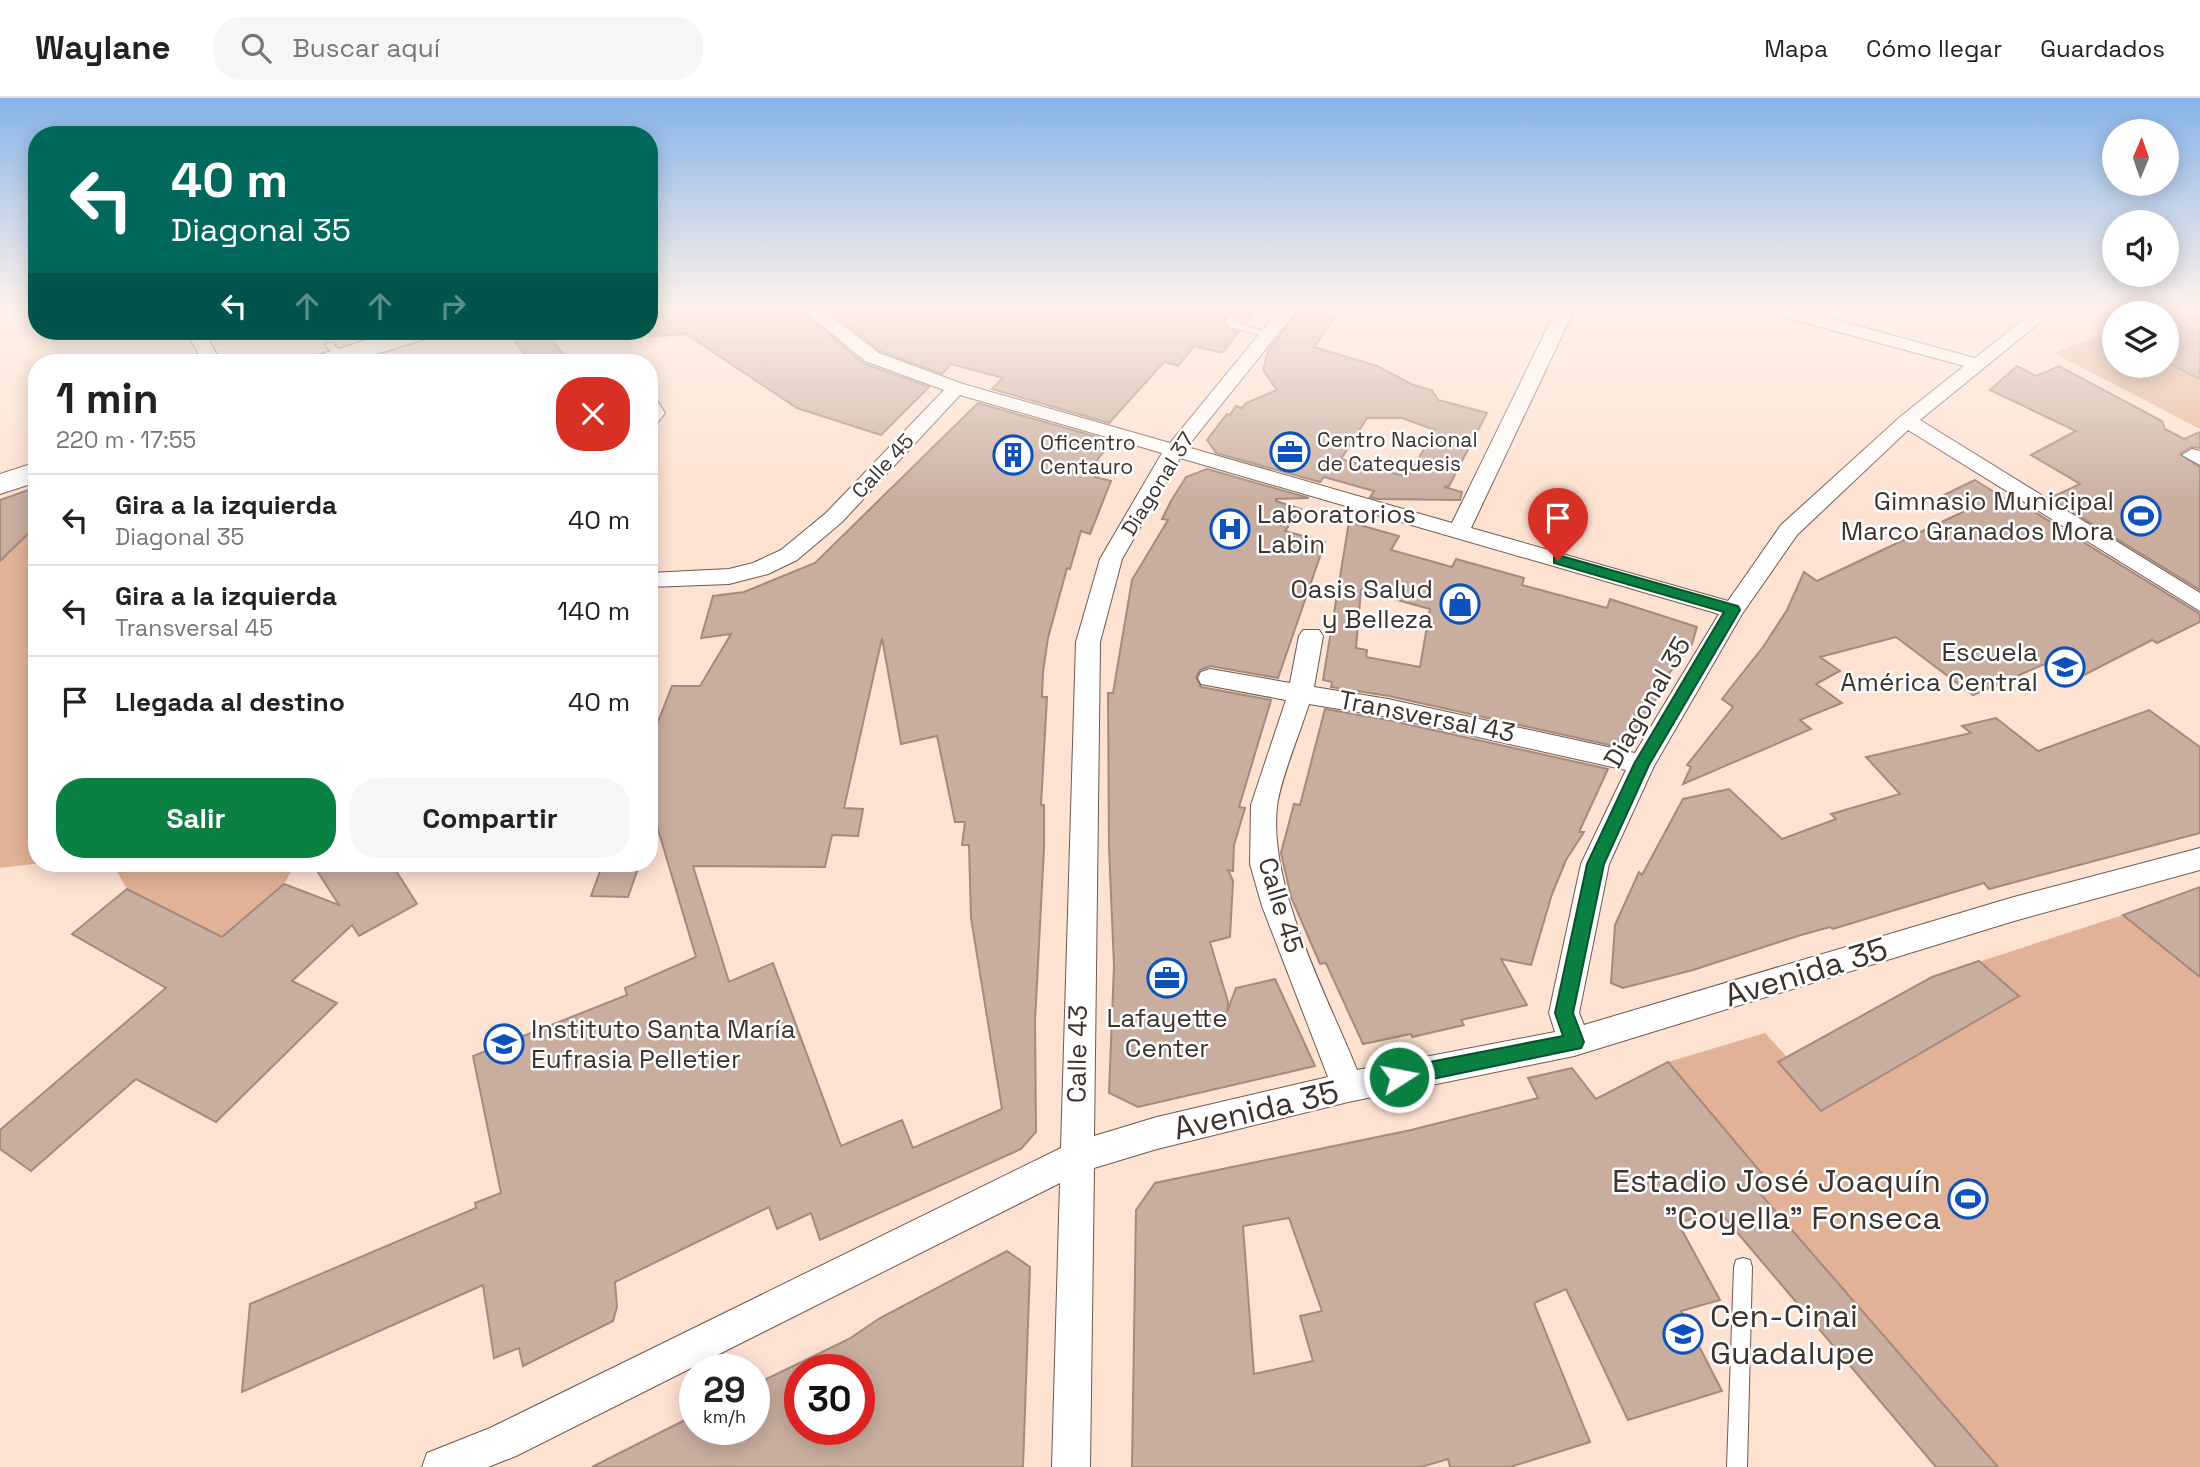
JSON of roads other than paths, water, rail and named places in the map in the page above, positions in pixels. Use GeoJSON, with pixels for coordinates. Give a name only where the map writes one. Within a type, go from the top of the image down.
{"type":"FeatureCollection","features":[{"type":"Feature","properties":{"kind":"main road"},"geometry":{"type":"LineString","coordinates":[[0,485],[28,474]]}},
{"type":"Feature","properties":{"kind":"street"},"geometry":{"type":"LineString","coordinates":[[918,374],[956,388],[1733,610]]}},
{"type":"Feature","properties":{"kind":"street","name":"Diagonal 37"},"geometry":{"type":"LineString","coordinates":[[1088,642],[1111,559],[1175,449],[1236,374]]}},
{"type":"Feature","properties":{"kind":"street"},"geometry":{"type":"LineString","coordinates":[[1459,531],[1534,374]]}},
{"type":"Feature","properties":{"kind":"street","name":"Diagonal 35"},"geometry":{"type":"LineString","coordinates":[[1574,1042],[1564,1013],[1586,898],[1595,864],[1642,764],[1733,610],[1789,530],[1907,421],[1965,374]]}},
{"type":"Feature","properties":{"kind":"street","name":"Calle 45"},"geometry":{"type":"LineString","coordinates":[[658,580],[700,581],[743,574],[795,552],[836,515],[956,388]]}},
{"type":"Feature","properties":{"kind":"street"},"geometry":{"type":"LineString","coordinates":[[1907,421],[2200,603]]}},
{"type":"Feature","properties":{"kind":"street","name":"Calle 45"},"geometry":{"type":"LineString","coordinates":[[1311,636],[1301,691],[1264,805],[1264,864],[1276,906],[1348,1087]]}},
{"type":"Feature","properties":{"kind":"street","name":"Calle 43"},"geometry":{"type":"LineString","coordinates":[[1071,1467],[1075,1158],[1088,642]]}},
{"type":"Feature","properties":{"kind":"street","name":"Transversal 43"},"geometry":{"type":"LineString","coordinates":[[1210,678],[1301,691],[1516,734],[1642,764]]}},
{"type":"Feature","properties":{"kind":"street","name":"Avenida 35"},"geometry":{"type":"LineString","coordinates":[[441,1467],[497,1455],[1075,1158],[1157,1133],[1348,1087],[1574,1042],[2014,909],[2195,865]]}},
{"type":"Feature","properties":{"kind":"lane"},"geometry":{"type":"LineString","coordinates":[[1737,1467],[1743,1267]]}},
{"type":"Feature","properties":{"kind":"place","name":"Centro Nacional de Catequesis"},"geometry":{"type":"Point","coordinates":[1290,452]}},
{"type":"Feature","properties":{"kind":"place","name":"Oficentro Centauro"},"geometry":{"type":"Point","coordinates":[1013,455]}},
{"type":"Feature","properties":{"kind":"place","name":"Gimnasio Municipal Marco Granados Mora"},"geometry":{"type":"Point","coordinates":[2141,516]}},
{"type":"Feature","properties":{"kind":"place","name":"Laboratorios Labin"},"geometry":{"type":"Point","coordinates":[1230,529]}},
{"type":"Feature","properties":{"kind":"place","name":"Oasis Salud y Belleza"},"geometry":{"type":"Point","coordinates":[1460,604]}},
{"type":"Feature","properties":{"kind":"place","name":"Escuela América Central"},"geometry":{"type":"Point","coordinates":[2065,667]}},
{"type":"Feature","properties":{"kind":"place","name":"Lafayette Center"},"geometry":{"type":"Point","coordinates":[1167,978]}},
{"type":"Feature","properties":{"kind":"place","name":"Instituto Santa María Eufrasia Pelletier"},"geometry":{"type":"Point","coordinates":[504,1044]}},
{"type":"Feature","properties":{"kind":"place","name":"Estadio José Joaquín \"Coyella\" Fonseca"},"geometry":{"type":"Point","coordinates":[1968,1199]}},
{"type":"Feature","properties":{"kind":"place","name":"Cen-Cinai Guadalupe"},"geometry":{"type":"Point","coordinates":[1683,1334]}}]}
